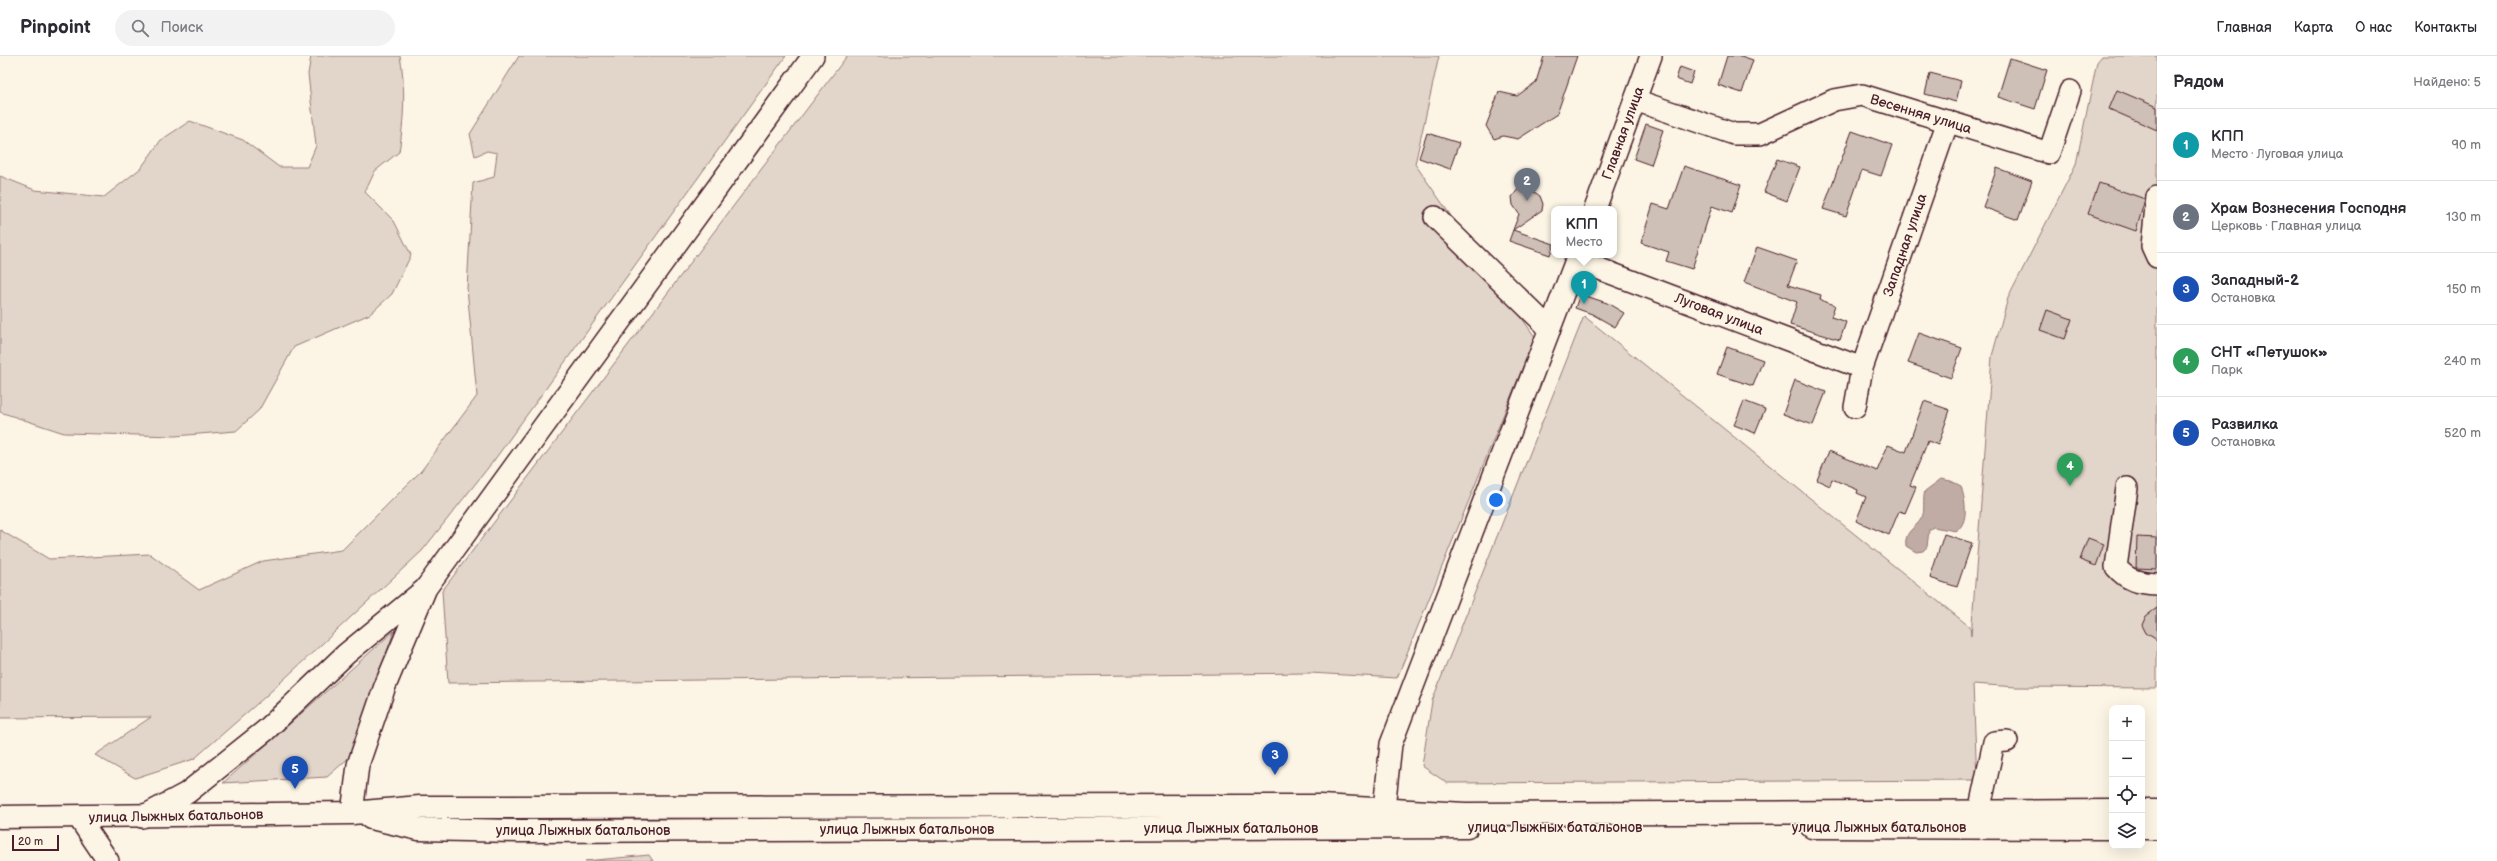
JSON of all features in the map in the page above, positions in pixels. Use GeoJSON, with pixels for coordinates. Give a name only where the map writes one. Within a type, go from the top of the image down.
{"type":"FeatureCollection","features":[{"type":"Feature","properties":{"kind":"main road","name":"улица Лыжных батальонов"},"geometry":{"type":"LineString","coordinates":[[0,817],[79,818],[352,813],[420,807],[1320,806],[1383,819],[2109,828]]}},
{"type":"Feature","properties":{"kind":"main road","name":"улица Лыжных батальонов"},"geometry":{"type":"LineString","coordinates":[[1383,819],[1465,814],[2109,811]]}},
{"type":"Feature","properties":{"kind":"main road"},"geometry":{"type":"LineString","coordinates":[[2145,811],[2157,811]]}},
{"type":"Feature","properties":{"kind":"main road"},"geometry":{"type":"LineString","coordinates":[[2145,828],[2157,828]]}},
{"type":"Feature","properties":{"kind":"street"},"geometry":{"type":"LineString","coordinates":[[352,813],[358,765],[385,686],[426,588],[813,56]]}},
{"type":"Feature","properties":{"kind":"street","name":"Главная улица"},"geometry":{"type":"LineString","coordinates":[[1596,206],[1651,56]]}},
{"type":"Feature","properties":{"kind":"street","name":"Весенняя улица"},"geometry":{"type":"LineString","coordinates":[[1635,100],[1734,134],[1760,134],[1834,100],[1862,95],[2049,153],[2070,91]]}},
{"type":"Feature","properties":{"kind":"street","name":"Западная улица"},"geometry":{"type":"LineString","coordinates":[[1855,406],[1862,368],[1948,121]]}},
{"type":"Feature","properties":{"kind":"street"},"geometry":{"type":"LineString","coordinates":[[2157,197],[2152,246],[2157,256]]}},
{"type":"Feature","properties":{"kind":"street"},"geometry":{"type":"LineString","coordinates":[[1435,216],[1550,329]]}},
{"type":"Feature","properties":{"kind":"street"},"geometry":{"type":"LineString","coordinates":[[1383,819],[1391,744],[1577,258]]}},
{"type":"Feature","properties":{"kind":"street","name":"Луговая улица"},"geometry":{"type":"LineString","coordinates":[[1580,258],[1862,368]]}},
{"type":"Feature","properties":{"kind":"street"},"geometry":{"type":"LineString","coordinates":[[2127,488],[2116,568],[2125,577],[2138,583],[2157,584]]}},
{"type":"Feature","properties":{"kind":"street"},"geometry":{"type":"LineString","coordinates":[[142,817],[187,793],[266,730],[346,654],[426,588]]}},
{"type":"Feature","properties":{"kind":"street"},"geometry":{"type":"LineString","coordinates":[[1979,812],[1994,742],[2008,741]]}},
{"type":"Feature","properties":{"kind":"street"},"geometry":{"type":"LineString","coordinates":[[79,818],[108,861]]}},
{"type":"Feature","properties":{"kind":"shaded area"},"geometry":{"type":"Polygon","coordinates":[[[311,56],[400,56],[404,104],[399,152],[375,171],[365,192],[394,221],[411,255],[392,294],[370,314],[294,347],[259,410],[236,431],[175,436],[64,433],[0,412],[0,176],[35,190],[104,197],[141,168],[161,140],[190,121],[243,140],[279,167],[307,167],[316,146],[308,74],[311,56]]]}},
{"type":"Feature","properties":{"kind":"shaded area"},"geometry":{"type":"Polygon","coordinates":[[[519,56],[786,56],[495,459],[422,551],[267,695],[194,759],[135,778],[95,755],[151,717],[0,718],[0,530],[49,559],[150,554],[199,590],[263,561],[342,550],[421,471],[477,396],[467,288],[473,183],[494,177],[497,153],[487,151],[475,156],[470,134],[519,56]]]}},
{"type":"Feature","properties":{"kind":"shaded area"},"geometry":{"type":"Polygon","coordinates":[[[847,56],[1439,56],[1415,164],[1535,337],[1397,678],[1310,673],[448,683],[442,591],[847,56]]]}},
{"type":"Feature","properties":{"kind":"shaded area"},"geometry":{"type":"Polygon","coordinates":[[[2102,56],[2157,56],[2157,688],[2016,687],[1973,684],[1977,780],[1447,783],[1422,766],[1432,701],[1584,316],[1970,627],[1971,636],[1992,356],[2008,298],[2076,164],[2097,62],[2102,56]]]}},
{"type":"Feature","properties":{"kind":"shaded area"},"geometry":{"type":"Polygon","coordinates":[[[1941,479],[1951,481],[1961,486],[1965,504],[1965,516],[1963,522],[1956,531],[1933,527],[1929,530],[1927,547],[1923,551],[1916,552],[1906,546],[1908,534],[1919,522],[1922,516],[1925,491],[1941,479]]]}},
{"type":"Feature","properties":{"kind":"shaded area"},"geometry":{"type":"Polygon","coordinates":[[[394,631],[352,755],[327,777],[223,783],[394,631]]]}},
{"type":"Feature","properties":{"kind":"shaded area"},"geometry":{"type":"Polygon","coordinates":[[[649,855],[653,861],[585,861],[649,855]]]}},
{"type":"Feature","properties":{"kind":"building"},"geometry":{"type":"Polygon","coordinates":[[[1544,56],[1577,56],[1557,114],[1518,139],[1503,136],[1494,139],[1486,126],[1499,92],[1517,96],[1536,82],[1544,56]]]}},
{"type":"Feature","properties":{"kind":"building"},"geometry":{"type":"Polygon","coordinates":[[[1727,56],[1741,56],[1753,60],[1742,93],[1718,85],[1727,56]]]}},
{"type":"Feature","properties":{"kind":"building"},"geometry":{"type":"Polygon","coordinates":[[[2010,58],[2047,70],[2035,109],[1998,97],[2010,58]]]}},
{"type":"Feature","properties":{"kind":"building"},"geometry":{"type":"Polygon","coordinates":[[[1680,67],[1694,72],[1690,84],[1676,79],[1680,67]]]}},
{"type":"Feature","properties":{"kind":"building"},"geometry":{"type":"Polygon","coordinates":[[[1930,73],[1961,81],[1956,102],[1925,94],[1930,73]]]}},
{"type":"Feature","properties":{"kind":"building"},"geometry":{"type":"Polygon","coordinates":[[[2117,90],[2157,107],[2157,130],[2109,109],[2117,90]]]}},
{"type":"Feature","properties":{"kind":"building"},"geometry":{"type":"Polygon","coordinates":[[[1646,124],[1663,130],[1651,165],[1634,159],[1646,124]]]}},
{"type":"Feature","properties":{"kind":"building"},"geometry":{"type":"Polygon","coordinates":[[[1852,131],[1892,145],[1881,176],[1862,170],[1846,216],[1823,209],[1852,131]]]}},
{"type":"Feature","properties":{"kind":"building"},"geometry":{"type":"Polygon","coordinates":[[[1427,133],[1459,143],[1450,169],[1419,158],[1427,133]]]}},
{"type":"Feature","properties":{"kind":"building"},"geometry":{"type":"Polygon","coordinates":[[[1777,159],[1800,167],[1787,201],[1764,192],[1777,159]]]}},
{"type":"Feature","properties":{"kind":"building"},"geometry":{"type":"Polygon","coordinates":[[[1684,166],[1741,185],[1732,213],[1712,206],[1692,269],[1666,261],[1669,252],[1641,243],[1653,204],[1669,209],[1684,166]]]}},
{"type":"Feature","properties":{"kind":"building"},"geometry":{"type":"Polygon","coordinates":[[[1997,168],[2032,181],[2018,220],[1983,207],[1997,168]]]}},
{"type":"Feature","properties":{"kind":"building"},"geometry":{"type":"Polygon","coordinates":[[[2099,183],[2145,199],[2136,231],[2088,214],[2099,183]]]}},
{"type":"Feature","properties":{"kind":"building"},"geometry":{"type":"Polygon","coordinates":[[[1526,186],[1540,196],[1543,204],[1542,210],[1513,230],[1519,214],[1513,205],[1512,197],[1519,188],[1526,186]]]}},
{"type":"Feature","properties":{"kind":"building"},"geometry":{"type":"Polygon","coordinates":[[[1513,230],[1551,243],[1551,252],[1550,255],[1509,241],[1513,230]]]}},
{"type":"Feature","properties":{"kind":"building"},"geometry":{"type":"Polygon","coordinates":[[[1757,247],[1797,261],[1788,285],[1821,295],[1820,300],[1835,305],[1831,317],[1846,322],[1840,340],[1790,325],[1797,302],[1744,282],[1757,247]]]}},
{"type":"Feature","properties":{"kind":"building"},"geometry":{"type":"Polygon","coordinates":[[[1580,294],[1607,303],[1624,313],[1615,327],[1592,314],[1575,308],[1580,294]]]}},
{"type":"Feature","properties":{"kind":"building"},"geometry":{"type":"Polygon","coordinates":[[[2047,310],[2072,319],[2065,339],[2040,330],[2047,310]]]}},
{"type":"Feature","properties":{"kind":"building"},"geometry":{"type":"Polygon","coordinates":[[[1919,333],[1962,348],[1951,378],[1908,363],[1919,333]]]}},
{"type":"Feature","properties":{"kind":"building"},"geometry":{"type":"Polygon","coordinates":[[[1727,347],[1763,360],[1753,386],[1717,374],[1727,347]]]}},
{"type":"Feature","properties":{"kind":"building"},"geometry":{"type":"Polygon","coordinates":[[[1795,380],[1826,392],[1813,425],[1783,414],[1795,380]]]}},
{"type":"Feature","properties":{"kind":"building"},"geometry":{"type":"Polygon","coordinates":[[[1744,401],[1765,409],[1755,433],[1734,425],[1744,401]]]}},
{"type":"Feature","properties":{"kind":"building"},"geometry":{"type":"Polygon","coordinates":[[[1924,401],[1950,410],[1938,445],[1928,441],[1910,485],[1916,487],[1905,513],[1899,511],[1889,535],[1856,521],[1866,497],[1857,493],[1858,490],[1832,479],[1830,486],[1817,480],[1829,451],[1877,471],[1888,445],[1906,452],[1924,401]]]}},
{"type":"Feature","properties":{"kind":"building"},"geometry":{"type":"Polygon","coordinates":[[[1944,534],[1972,543],[1957,587],[1930,578],[1944,534]]]}},
{"type":"Feature","properties":{"kind":"building"},"geometry":{"type":"Polygon","coordinates":[[[2137,537],[2157,538],[2157,569],[2136,568],[2137,537]]]}},
{"type":"Feature","properties":{"kind":"building"},"geometry":{"type":"Polygon","coordinates":[[[2088,538],[2104,544],[2096,566],[2080,560],[2088,538]]]}},
{"type":"Feature","properties":{"kind":"building"},"geometry":{"type":"Polygon","coordinates":[[[2157,608],[2157,640],[2146,633],[2142,625],[2146,616],[2157,608]]]}},
{"type":"Feature","properties":{"kind":"place","name":"Храм Вознесения Господня"},"geometry":{"type":"Point","coordinates":[1527,201]}},
{"type":"Feature","properties":{"kind":"place","name":"КПП"},"geometry":{"type":"Point","coordinates":[1584,304]}},
{"type":"Feature","properties":{"kind":"place","name":"СНТ «Петушок»"},"geometry":{"type":"Point","coordinates":[2070,486]}},
{"type":"Feature","properties":{"kind":"place","name":"Западный-2"},"geometry":{"type":"Point","coordinates":[1275,775]}},
{"type":"Feature","properties":{"kind":"place","name":"Развилка"},"geometry":{"type":"Point","coordinates":[295,789]}}]}
